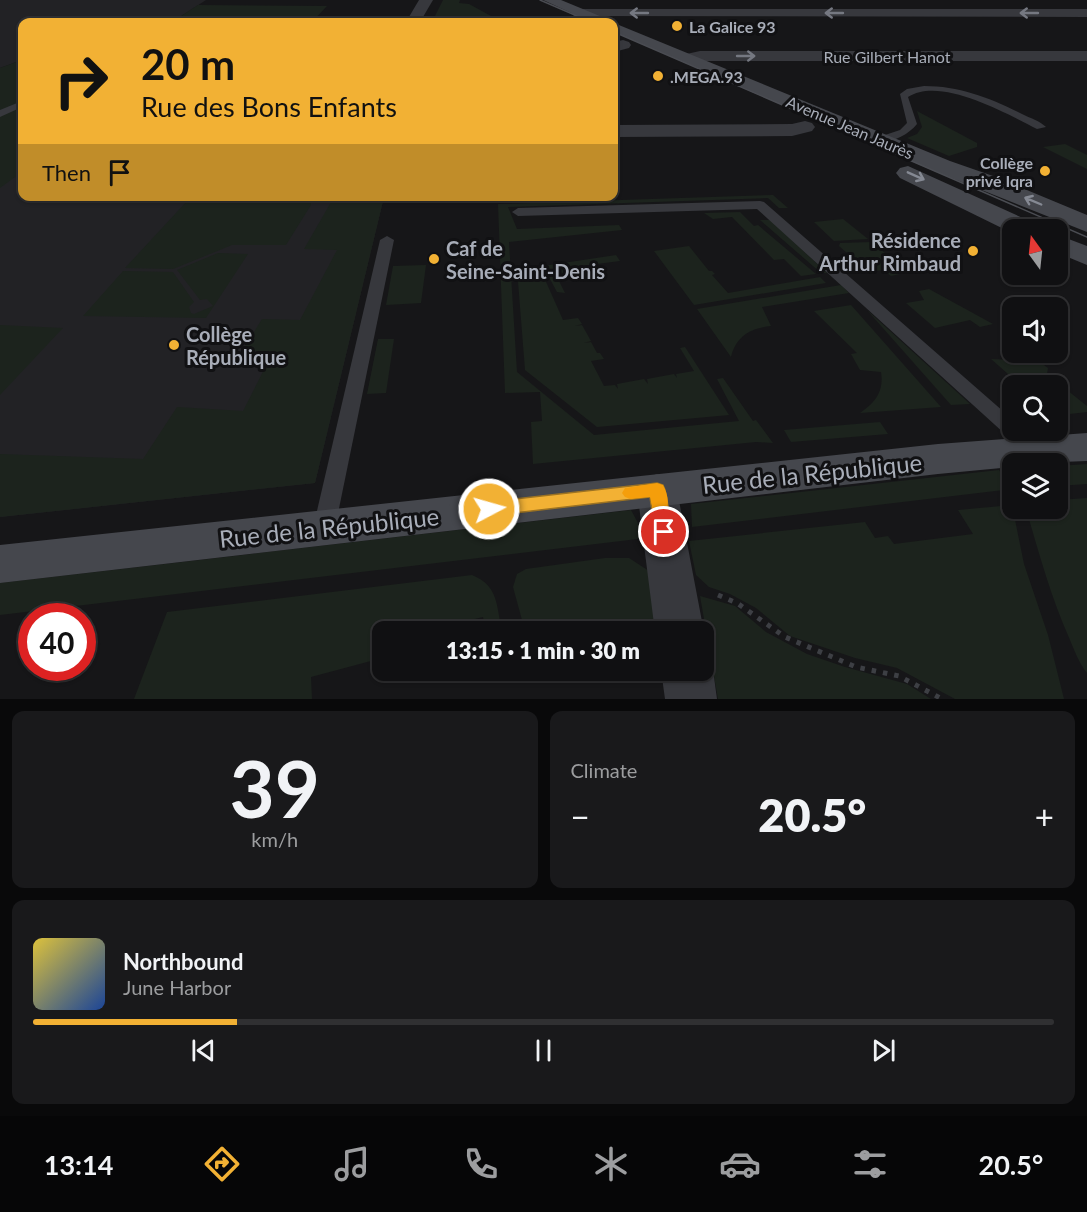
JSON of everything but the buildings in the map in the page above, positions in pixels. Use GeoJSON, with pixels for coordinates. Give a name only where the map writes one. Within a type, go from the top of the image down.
{"type":"FeatureCollection","features":[{"type":"Feature","properties":{"kind":"street"},"geometry":{"type":"LineString","coordinates":[[415,18],[426,0]]}},
{"type":"Feature","properties":{"kind":"street"},"geometry":{"type":"LineString","coordinates":[[1080,0],[1087,3]]}},
{"type":"Feature","properties":{"kind":"street"},"geometry":{"type":"LineString","coordinates":[[546,4],[575,18],[1087,13]]}},
{"type":"Feature","properties":{"kind":"street","name":"Avenue Jean Jaurès"},"geometry":{"type":"LineString","coordinates":[[618,41],[688,59],[1087,224]]}},
{"type":"Feature","properties":{"kind":"street","name":"Avenue Jean Jaurès"},"geometry":{"type":"LineString","coordinates":[[618,41],[1003,219]]}},
{"type":"Feature","properties":{"kind":"street","name":"Rue Gilbert Hanot"},"geometry":{"type":"LineString","coordinates":[[688,59],[700,56],[1087,56]]}},
{"type":"Feature","properties":{"kind":"street"},"geometry":{"type":"LineString","coordinates":[[618,131],[792,130],[805,127]]}},
{"type":"Feature","properties":{"kind":"street"},"geometry":{"type":"LineString","coordinates":[[1068,248],[1087,257]]}},
{"type":"Feature","properties":{"kind":"street","name":"Rue de la République"},"geometry":{"type":"LineString","coordinates":[[0,564],[657,490],[1002,440]]}},
{"type":"Feature","properties":{"kind":"street","name":"Rue de la République"},"geometry":{"type":"LineString","coordinates":[[1047,441],[1087,447]]}},
{"type":"Feature","properties":{"kind":"street"},"geometry":{"type":"LineString","coordinates":[[657,490],[678,621]]}},
{"type":"Feature","properties":{"kind":"street"},"geometry":{"type":"LineString","coordinates":[[689,681],[691,699]]}},
{"type":"Feature","properties":{"kind":"lane"},"geometry":{"type":"LineString","coordinates":[[880,140],[904,132],[912,124],[903,96],[907,92],[927,89],[973,94],[1041,128]]}},
{"type":"Feature","properties":{"kind":"lane"},"geometry":{"type":"LineString","coordinates":[[0,114],[18,106]]}},
{"type":"Feature","properties":{"kind":"lane"},"geometry":{"type":"LineString","coordinates":[[518,212],[760,205],[1002,421]]}},
{"type":"Feature","properties":{"kind":"lane"},"geometry":{"type":"LineString","coordinates":[[324,528],[387,240]]}},
{"type":"Feature","properties":{"kind":"path"},"geometry":{"type":"LineString","coordinates":[[672,579],[737,603],[785,638],[856,667],[899,676],[942,699]]}},
{"type":"Feature","properties":{"kind":"shaded area"},"geometry":{"type":"Polygon","coordinates":[[[0,0],[206,0],[178,18],[18,18],[18,61],[0,68],[0,0]]]}},
{"type":"Feature","properties":{"kind":"shaded area"},"geometry":{"type":"Polygon","coordinates":[[[443,0],[460,0],[459,3],[469,4],[495,18],[434,18],[443,0]]]}},
{"type":"Feature","properties":{"kind":"shaded area"},"geometry":{"type":"Polygon","coordinates":[[[198,5],[327,6],[316,18],[178,18],[198,5]]]}},
{"type":"Feature","properties":{"kind":"shaded area"},"geometry":{"type":"Polygon","coordinates":[[[18,61],[18,175],[0,188],[0,68],[18,61]]]}},
{"type":"Feature","properties":{"kind":"shaded area"},"geometry":{"type":"Polygon","coordinates":[[[917,111],[977,143],[977,147],[949,156],[907,138],[917,134],[922,127],[917,111]]]}},
{"type":"Feature","properties":{"kind":"shaded area","name":"Collège République"},"geometry":{"type":"Polygon","coordinates":[[[18,126],[18,201],[383,201],[315,483],[0,517],[0,138],[18,126]]]}},
{"type":"Feature","properties":{"kind":"shaded area"},"geometry":{"type":"Polygon","coordinates":[[[1065,144],[1087,155],[1087,169],[1043,147],[1065,144]]]}},
{"type":"Feature","properties":{"kind":"shaded area"},"geometry":{"type":"Polygon","coordinates":[[[773,195],[788,208],[779,208],[768,198],[508,207],[517,229],[619,225],[622,230],[509,242],[517,372],[594,435],[739,421],[717,379],[723,378],[753,421],[756,420],[773,443],[756,442],[533,464],[531,422],[542,421],[540,392],[505,393],[498,204],[773,195]]]}},
{"type":"Feature","properties":{"kind":"shaded area"},"geometry":{"type":"Polygon","coordinates":[[[187,201],[311,202],[286,245],[232,245],[173,269],[125,268],[187,201]]]}},
{"type":"Feature","properties":{"kind":"shaded area"},"geometry":{"type":"Polygon","coordinates":[[[332,201],[383,201],[315,483],[0,517],[0,454],[143,459],[177,407],[243,411],[273,352],[243,350],[262,319],[300,320],[337,250],[304,249],[332,201]]]}},
{"type":"Feature","properties":{"kind":"shaded area"},"geometry":{"type":"Polygon","coordinates":[[[740,212],[754,226],[758,225],[816,274],[801,276],[784,259],[774,260],[732,217],[713,219],[704,213],[740,212]]]}},
{"type":"Feature","properties":{"kind":"shaded area"},"geometry":{"type":"Polygon","coordinates":[[[843,219],[868,239],[834,241],[814,222],[843,219]]]}},
{"type":"Feature","properties":{"kind":"shaded area"},"geometry":{"type":"Polygon","coordinates":[[[760,220],[770,220],[827,273],[821,273],[760,220]]]}},
{"type":"Feature","properties":{"kind":"shaded area"},"geometry":{"type":"Polygon","coordinates":[[[871,242],[909,272],[891,276],[883,270],[869,272],[839,246],[840,243],[871,242]]]}},
{"type":"Feature","properties":{"kind":"shaded area"},"geometry":{"type":"Polygon","coordinates":[[[689,246],[709,271],[715,274],[712,275],[728,293],[820,277],[826,283],[694,305],[654,251],[689,246]]]}},
{"type":"Feature","properties":{"kind":"shaded area"},"geometry":{"type":"Polygon","coordinates":[[[218,253],[248,254],[206,318],[83,316],[123,271],[173,272],[194,302],[189,307],[191,313],[194,314],[213,306],[207,299],[200,300],[177,270],[218,253]]]}},
{"type":"Feature","properties":{"kind":"shaded area"},"geometry":{"type":"Polygon","coordinates":[[[616,255],[620,261],[574,267],[578,275],[570,277],[568,273],[560,274],[562,278],[558,279],[565,293],[557,292],[543,266],[616,255]]]}},
{"type":"Feature","properties":{"kind":"shaded area"},"geometry":{"type":"Polygon","coordinates":[[[426,265],[421,303],[386,305],[393,266],[426,265]]]}},
{"type":"Feature","properties":{"kind":"shaded area"},"geometry":{"type":"Polygon","coordinates":[[[539,266],[563,320],[578,318],[582,324],[575,326],[582,325],[591,341],[584,343],[591,342],[597,353],[600,353],[604,359],[591,361],[604,386],[615,385],[618,389],[617,384],[644,379],[648,384],[647,379],[674,374],[677,378],[676,374],[694,371],[680,348],[685,347],[729,415],[597,427],[525,370],[517,269],[539,266]]]}},
{"type":"Feature","properties":{"kind":"shaded area"},"geometry":{"type":"Polygon","coordinates":[[[841,285],[849,293],[762,307],[771,326],[745,334],[733,350],[731,357],[697,309],[841,285]]]}},
{"type":"Feature","properties":{"kind":"shaded area"},"geometry":{"type":"Polygon","coordinates":[[[929,289],[993,324],[980,327],[970,320],[935,328],[906,303],[924,300],[919,291],[929,289]]]}},
{"type":"Feature","properties":{"kind":"shaded area"},"geometry":{"type":"Polygon","coordinates":[[[851,305],[941,407],[860,413],[878,395],[882,379],[881,372],[860,370],[851,354],[857,353],[814,311],[851,305]]]}},
{"type":"Feature","properties":{"kind":"shaded area"},"geometry":{"type":"Polygon","coordinates":[[[867,310],[970,404],[951,405],[867,310]]]}},
{"type":"Feature","properties":{"kind":"shaded area"},"geometry":{"type":"Polygon","coordinates":[[[0,325],[63,328],[0,395],[0,325]]]}},
{"type":"Feature","properties":{"kind":"shaded area"},"geometry":{"type":"Polygon","coordinates":[[[378,339],[394,339],[386,393],[367,394],[378,339]]]}},
{"type":"Feature","properties":{"kind":"shaded area"},"geometry":{"type":"Polygon","coordinates":[[[991,359],[1002,360],[1002,363],[1041,363],[1048,368],[1048,375],[1009,375],[991,359]]]}},
{"type":"Feature","properties":{"kind":"shaded area"},"geometry":{"type":"Polygon","coordinates":[[[1068,391],[1087,406],[1087,412],[1068,414],[1068,391]]]}},
{"type":"Feature","properties":{"kind":"shaded area"},"geometry":{"type":"Polygon","coordinates":[[[880,422],[888,434],[791,442],[784,430],[880,422]]]}},
{"type":"Feature","properties":{"kind":"shaded area"},"geometry":{"type":"Polygon","coordinates":[[[1087,464],[1087,484],[1068,485],[1068,465],[1087,464]]]}},
{"type":"Feature","properties":{"kind":"shaded area"},"geometry":{"type":"Polygon","coordinates":[[[999,470],[1002,474],[1002,490],[692,527],[691,504],[999,470]]]}},
{"type":"Feature","properties":{"kind":"shaded area"},"geometry":{"type":"Polygon","coordinates":[[[1087,498],[1087,673],[1077,657],[1057,608],[1029,519],[1068,519],[1068,499],[1087,498]]]}},
{"type":"Feature","properties":{"kind":"shaded area"},"geometry":{"type":"Polygon","coordinates":[[[1002,506],[1002,519],[1015,519],[1024,564],[1048,635],[1064,699],[955,699],[897,668],[855,658],[790,636],[756,608],[730,594],[709,587],[696,575],[689,541],[865,522],[875,538],[888,536],[894,544],[973,534],[958,510],[1002,506]]]}},
{"type":"Feature","properties":{"kind":"shaded area"},"geometry":{"type":"Polygon","coordinates":[[[631,510],[646,538],[96,604],[18,603],[18,613],[0,615],[0,583],[631,510]]]}},
{"type":"Feature","properties":{"kind":"shaded area"},"geometry":{"type":"Polygon","coordinates":[[[605,558],[629,558],[652,573],[659,621],[522,621],[513,587],[517,574],[526,569],[605,558]]]}},
{"type":"Feature","properties":{"kind":"shaded area"},"geometry":{"type":"Polygon","coordinates":[[[472,575],[481,579],[492,591],[500,621],[484,621],[483,617],[466,621],[372,621],[372,661],[311,677],[312,699],[134,699],[167,612],[472,575]]]}},
{"type":"Feature","properties":{"kind":"shaded area"},"geometry":{"type":"Polygon","coordinates":[[[700,596],[735,606],[766,632],[807,654],[907,684],[931,699],[718,699],[714,676],[714,621],[704,621],[700,596]]]}},
{"type":"Feature","properties":{"kind":"tram line"},"geometry":{"type":"LineString","coordinates":[[540,0],[582,18]]}},
{"type":"Feature","properties":{"kind":"tram line"},"geometry":{"type":"LineString","coordinates":[[618,34],[1087,237]]}},
{"type":"Feature","properties":{"kind":"slow traffic"},"geometry":{"type":"LineString","coordinates":[[631,493],[657,490],[660,506]]}},
{"type":"Feature","properties":{"kind":"place","name":"La Galice 93"},"geometry":{"type":"Point","coordinates":[677,26]}},
{"type":"Feature","properties":{"kind":"place","name":".MEGA.93"},"geometry":{"type":"Point","coordinates":[658,76]}},
{"type":"Feature","properties":{"kind":"place","name":"Collège privé Iqra"},"geometry":{"type":"Point","coordinates":[1045,171]}},
{"type":"Feature","properties":{"kind":"place","name":"Résidence Arthur Rimbaud"},"geometry":{"type":"Point","coordinates":[973,251]}},
{"type":"Feature","properties":{"kind":"place","name":"Caf de Seine-Saint-Denis"},"geometry":{"type":"Point","coordinates":[434,259]}},
{"type":"Feature","properties":{"kind":"place","name":"Collège République"},"geometry":{"type":"Point","coordinates":[174,345]}},
{"type":"Feature","properties":{"kind":"route"},"geometry":{"type":"LineString","coordinates":[[489,509],[657,490],[664,532]]}}]}
